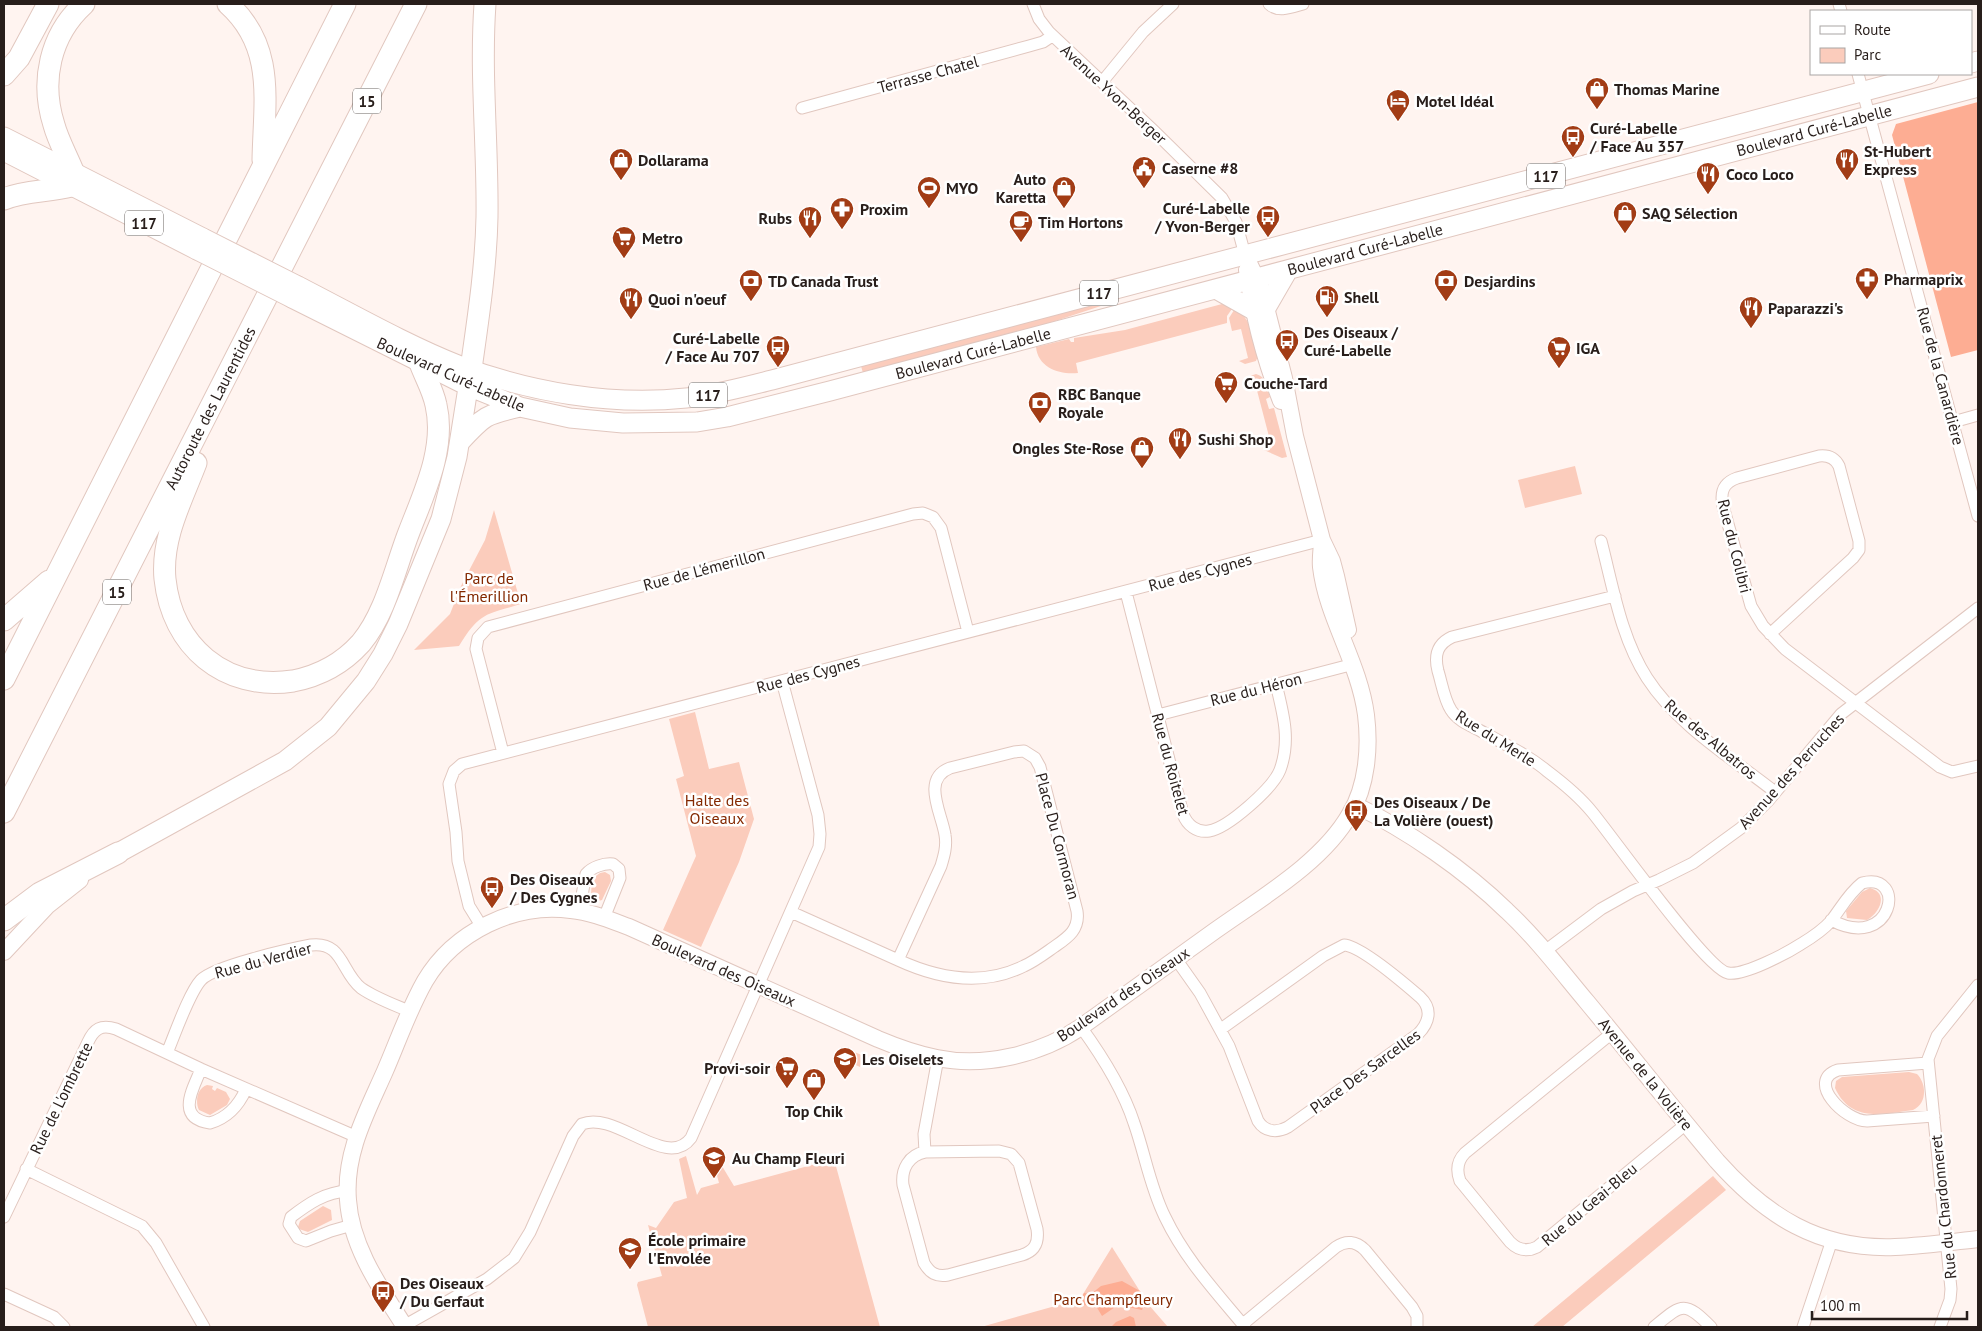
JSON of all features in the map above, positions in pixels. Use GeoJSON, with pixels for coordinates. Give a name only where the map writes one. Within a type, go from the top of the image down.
{"type":"FeatureCollection","features":[{"type":"Feature","properties":{"kind":"highway"},"geometry":{"type":"LineString","coordinates":[[4,75],[19,58],[48,4]]}},
{"type":"Feature","properties":{"kind":"highway"},"geometry":{"type":"LineString","coordinates":[[4,199],[26,192],[55,190],[72,178],[51,114],[48,97],[48,75],[51,58],[59,37],[70,19],[84,4]]}},
{"type":"Feature","properties":{"kind":"highway"},"geometry":{"type":"LineString","coordinates":[[228,4],[250,30],[264,66],[266,94],[263,167]]}},
{"type":"Feature","properties":{"kind":"highway"},"geometry":{"type":"LineString","coordinates":[[4,679],[345,4]]}},
{"type":"Feature","properties":{"kind":"highway","name":"Autoroute des Laurentides"},"geometry":{"type":"LineString","coordinates":[[4,812],[416,4]]}},
{"type":"Feature","properties":{"kind":"highway"},"geometry":{"type":"LineString","coordinates":[[469,377],[484,266],[487,219],[483,62],[485,4]]}},
{"type":"Feature","properties":{"kind":"highway"},"geometry":{"type":"LineString","coordinates":[[229,371],[166,542],[164,568],[167,591],[171,610],[182,632],[188,642],[207,660],[226,673],[256,681],[277,682],[312,676],[334,666],[359,644],[377,617],[421,498],[437,446],[439,426],[436,405],[420,363]]}},
{"type":"Feature","properties":{"kind":"highway"},"geometry":{"type":"LineString","coordinates":[[4,620],[57,574]]}},
{"type":"Feature","properties":{"kind":"highway"},"geometry":{"type":"LineString","coordinates":[[4,920],[40,893],[118,853]]}},
{"type":"Feature","properties":{"kind":"main road","name":"Boulevard Curé-Labelle"},"geometry":{"type":"LineString","coordinates":[[295,292],[420,363],[469,377],[578,395],[641,400],[697,397],[756,384],[1246,255],[1861,82],[1920,75]]}},
{"type":"Feature","properties":{"kind":"main road","name":"Boulevard Curé-Labelle"},"geometry":{"type":"LineString","coordinates":[[4,136],[72,178],[200,244],[295,292],[434,354],[520,407],[570,418],[623,423],[673,423],[717,419],[830,391],[1978,87]]}},
{"type":"Feature","properties":{"kind":"main road","name":"Boulevard Curé-Labelle"},"geometry":{"type":"LineString","coordinates":[[4,151],[72,178]]}},
{"type":"Feature","properties":{"kind":"main road"},"geometry":{"type":"LineString","coordinates":[[1216,289],[1260,309],[1288,270]]}},
{"type":"Feature","properties":{"kind":"main road"},"geometry":{"type":"LineString","coordinates":[[118,853],[285,761],[318,736],[352,700],[383,654],[420,574],[444,510],[460,442],[469,377]]}},
{"type":"Feature","properties":{"kind":"main road"},"geometry":{"type":"LineString","coordinates":[[460,442],[486,416],[520,407]]}},
{"type":"Feature","properties":{"kind":"street","name":"Avenue Yvon-Berger"},"geometry":{"type":"LineString","coordinates":[[1033,4],[1038,19],[1052,36],[1222,198],[1236,222],[1246,255]]}},
{"type":"Feature","properties":{"kind":"street"},"geometry":{"type":"LineString","coordinates":[[1102,82],[1143,32],[1173,4]]}},
{"type":"Feature","properties":{"kind":"street"},"geometry":{"type":"LineString","coordinates":[[1270,4],[1274,8],[1303,4]]}},
{"type":"Feature","properties":{"kind":"street","name":"Terrasse Chatel"},"geometry":{"type":"LineString","coordinates":[[802,108],[1040,43],[1052,36]]}},
{"type":"Feature","properties":{"kind":"street","name":"Rue de la Canardière"},"geometry":{"type":"LineString","coordinates":[[1861,82],[1978,516]]}},
{"type":"Feature","properties":{"kind":"street","name":"Boulevard des Oiseaux"},"geometry":{"type":"LineString","coordinates":[[404,1327],[368,1263],[352,1225],[348,1192],[349,1169],[356,1137],[425,981],[437,964],[464,939],[482,927],[502,918],[524,912],[556,909],[579,911],[638,931],[878,1039],[916,1053],[938,1058],[977,1060],[1013,1056],[1045,1046],[1081,1027],[1272,890],[1308,862],[1334,837],[1354,805],[1365,770],[1368,735],[1364,704],[1354,664],[1343,603],[1332,561],[1322,540],[1292,423],[1273,381],[1260,309],[1246,255]]}},
{"type":"Feature","properties":{"kind":"street"},"geometry":{"type":"LineString","coordinates":[[1953,422],[1978,415]]}},
{"type":"Feature","properties":{"kind":"street","name":"Rue du Colibri"},"geometry":{"type":"LineString","coordinates":[[1770,634],[1853,558],[1859,550],[1860,541],[1839,466],[1835,460],[1829,457],[1814,457],[1733,480],[1724,486],[1722,491],[1723,506],[1749,600],[1756,616],[1770,634],[1785,649],[1944,770],[1956,772],[1978,766]]}},
{"type":"Feature","properties":{"kind":"street","name":"Rue de L'émerillon"},"geometry":{"type":"LineString","coordinates":[[503,753],[476,649],[478,638],[488,627],[920,513],[930,515],[938,522],[968,632]]}},
{"type":"Feature","properties":{"kind":"street","name":"Rue des Cygnes"},"geometry":{"type":"LineString","coordinates":[[482,927],[469,906],[458,867],[450,780],[454,771],[462,764],[1322,540]]}},
{"type":"Feature","properties":{"kind":"street","name":"Rue des Albatros"},"geometry":{"type":"LineString","coordinates":[[1601,541],[1625,630],[1636,659],[1656,690],[1689,724],[1775,792]]}},
{"type":"Feature","properties":{"kind":"street","name":"Rue du Roitelet"},"geometry":{"type":"LineString","coordinates":[[1126,592],[1185,818],[1189,824],[1198,830],[1213,830],[1225,824],[1261,796],[1274,781],[1280,770],[1286,747],[1286,730],[1276,684]]}},
{"type":"Feature","properties":{"kind":"street","name":"Rue du Merle"},"geometry":{"type":"LineString","coordinates":[[1615,596],[1452,637],[1441,644],[1436,660],[1447,701],[1455,715],[1536,763],[1573,792],[1595,816],[1647,885],[1705,956],[1718,969],[1728,974],[1760,965],[1792,950],[1831,920]]}},
{"type":"Feature","properties":{"kind":"street","name":"Avenue des Perruches"},"geometry":{"type":"LineString","coordinates":[[1545,951],[1600,909],[1693,863],[1717,847],[1750,820],[1832,724],[1855,702],[1978,608]]}},
{"type":"Feature","properties":{"kind":"street","name":"Rue du Héron"},"geometry":{"type":"LineString","coordinates":[[1158,714],[1354,664]]}},
{"type":"Feature","properties":{"kind":"street"},"geometry":{"type":"LineString","coordinates":[[404,1327],[487,1280],[514,1258],[530,1232],[575,1130],[582,1124],[590,1121],[604,1122],[663,1147],[677,1147],[688,1142],[816,856],[820,829],[782,681]]}},
{"type":"Feature","properties":{"kind":"street","name":"Place Du Cormoran"},"geometry":{"type":"LineString","coordinates":[[792,912],[898,960],[929,972],[953,978],[992,977],[1016,970],[1032,962],[1074,931],[1078,918],[1040,767],[1035,758],[1030,754],[1021,751],[1014,752],[950,768],[942,772],[938,777],[934,789],[945,835],[945,852],[941,866],[898,960]]}},
{"type":"Feature","properties":{"kind":"street","name":"Avenue de la Volière"},"geometry":{"type":"LineString","coordinates":[[1354,805],[1418,843],[1465,874],[1508,912],[1545,951],[1686,1124],[1732,1176],[1760,1203],[1795,1226],[1832,1240],[1860,1246],[1886,1247],[1978,1239]]}},
{"type":"Feature","properties":{"kind":"street"},"geometry":{"type":"LineString","coordinates":[[4,952],[47,906],[118,853]]}},
{"type":"Feature","properties":{"kind":"street"},"geometry":{"type":"LineString","coordinates":[[579,911],[586,874],[590,870],[605,864],[614,864],[619,869],[620,878],[604,918]]}},
{"type":"Feature","properties":{"kind":"street"},"geometry":{"type":"LineString","coordinates":[[1872,881],[1879,884],[1890,897],[1887,910],[1874,926],[1866,928],[1850,926],[1831,920],[1862,883],[1872,881]]}},
{"type":"Feature","properties":{"kind":"street","name":"Rue du Verdier"},"geometry":{"type":"LineString","coordinates":[[167,1052],[195,988],[204,977],[220,968],[311,945],[323,945],[332,949],[359,986],[411,1012]]}},
{"type":"Feature","properties":{"kind":"street","name":"Place Des Sarcelles"},"geometry":{"type":"LineString","coordinates":[[1176,959],[1194,984],[1221,1029],[1239,1068],[1258,1121],[1268,1130],[1278,1131],[1295,1122],[1418,1034],[1426,1024],[1428,1009],[1424,1000],[1401,982],[1356,949],[1344,945],[1323,956],[1221,1029]]}},
{"type":"Feature","properties":{"kind":"street","name":"Rue du Chardonneret"},"geometry":{"type":"LineString","coordinates":[[1940,1327],[1950,1300],[1951,1289],[1928,1064],[1934,1041],[1978,985]]}},
{"type":"Feature","properties":{"kind":"street","name":"Rue de L'ombrette"},"geometry":{"type":"LineString","coordinates":[[4,1217],[88,1042],[95,1030],[103,1027],[111,1027],[356,1137]]}},
{"type":"Feature","properties":{"kind":"street"},"geometry":{"type":"LineString","coordinates":[[1081,1027],[1112,1075],[1127,1104],[1154,1191],[1172,1232],[1196,1269],[1244,1326],[1336,1247],[1349,1242],[1359,1245],[1365,1250],[1412,1307],[1417,1316],[1417,1327]]}},
{"type":"Feature","properties":{"kind":"street","name":"Rue du Geai-Bleu"},"geometry":{"type":"LineString","coordinates":[[1612,1033],[1465,1153],[1459,1161],[1460,1181],[1510,1242],[1524,1250],[1537,1247],[1686,1124]]}},
{"type":"Feature","properties":{"kind":"street"},"geometry":{"type":"LineString","coordinates":[[925,1152],[924,1134],[938,1058]]}},
{"type":"Feature","properties":{"kind":"street","name":"Rue du Chardonneret"},"geometry":{"type":"LineString","coordinates":[[1928,1064],[1838,1070],[1829,1075],[1826,1080],[1826,1087],[1828,1094],[1842,1110],[1858,1120],[1934,1116]]}},
{"type":"Feature","properties":{"kind":"street"},"geometry":{"type":"LineString","coordinates":[[201,1069],[188,1101],[190,1110],[199,1119],[210,1123],[220,1118],[239,1104],[246,1089]]}},
{"type":"Feature","properties":{"kind":"street"},"geometry":{"type":"LineString","coordinates":[[999,1151],[1007,1152],[1014,1156],[1021,1168],[1037,1229],[1038,1241],[1033,1249],[1022,1255],[948,1275],[935,1275],[928,1270],[921,1256],[902,1180],[905,1167],[911,1158],[925,1152],[999,1151]]}},
{"type":"Feature","properties":{"kind":"street"},"geometry":{"type":"LineString","coordinates":[[26,1169],[142,1226],[156,1243],[204,1327]]}},
{"type":"Feature","properties":{"kind":"street"},"geometry":{"type":"LineString","coordinates":[[348,1192],[331,1193],[321,1197],[291,1217],[289,1224],[298,1238],[306,1241],[352,1225]]}},
{"type":"Feature","properties":{"kind":"street"},"geometry":{"type":"LineString","coordinates":[[1803,1327],[1832,1240]]}},
{"type":"Feature","properties":{"kind":"street"},"geometry":{"type":"LineString","coordinates":[[4,1294],[54,1317],[64,1327]]}},
{"type":"Feature","properties":{"kind":"street"},"geometry":{"type":"LineString","coordinates":[[1654,1327],[1674,1311],[1683,1308],[1695,1312],[1711,1327]]}},
{"type":"Feature","properties":{"kind":"green space"},"geometry":{"type":"Polygon","coordinates":[[[1978,102],[1978,350],[1951,357],[1892,135],[1896,124],[1978,102]]]}},
{"type":"Feature","properties":{"kind":"green space"},"geometry":{"type":"Polygon","coordinates":[[[1109,300],[1110,303],[1034,328],[863,373],[861,366],[1109,300]]]}},
{"type":"Feature","properties":{"kind":"green space"},"geometry":{"type":"Polygon","coordinates":[[[1222,304],[1234,306],[1227,316],[1227,323],[1076,363],[1078,373],[1064,373],[1051,369],[1041,360],[1036,347],[1069,339],[1071,342],[1074,342],[1074,338],[1125,330],[1222,304]]]}},
{"type":"Feature","properties":{"kind":"green space"},"geometry":{"type":"Polygon","coordinates":[[[1236,307],[1253,332],[1258,347],[1256,361],[1245,364],[1239,361],[1248,358],[1241,329],[1232,331],[1229,318],[1236,307]]]}},
{"type":"Feature","properties":{"kind":"green space"},"geometry":{"type":"Polygon","coordinates":[[[1256,374],[1260,375],[1266,383],[1270,397],[1266,399],[1269,409],[1274,408],[1287,457],[1282,458],[1264,450],[1272,448],[1254,379],[1245,381],[1247,377],[1256,374]]]}},
{"type":"Feature","properties":{"kind":"green space"},"geometry":{"type":"Polygon","coordinates":[[[1575,466],[1582,494],[1525,508],[1518,480],[1575,466]]]}},
{"type":"Feature","properties":{"kind":"green space","name":"Parc de l'Émerillion"},"geometry":{"type":"Polygon","coordinates":[[[494,510],[521,604],[484,616],[472,627],[459,646],[414,650],[450,614],[461,586],[485,540],[494,510]]]}},
{"type":"Feature","properties":{"kind":"green space","name":"Halte des Oiseaux"},"geometry":{"type":"Polygon","coordinates":[[[695,712],[709,769],[739,762],[754,819],[739,862],[701,947],[663,930],[696,856],[676,779],[684,776],[669,719],[695,712]]]}},
{"type":"Feature","properties":{"kind":"green space"},"geometry":{"type":"Polygon","coordinates":[[[605,872],[610,875],[611,881],[602,900],[595,902],[591,895],[592,879],[605,872]]]}},
{"type":"Feature","properties":{"kind":"green space"},"geometry":{"type":"Polygon","coordinates":[[[1870,888],[1876,891],[1881,898],[1876,913],[1867,920],[1847,918],[1846,911],[1862,892],[1870,888]]]}},
{"type":"Feature","properties":{"kind":"green space"},"geometry":{"type":"Polygon","coordinates":[[[852,1051],[864,1056],[860,1067],[837,1056],[852,1051]]]}},
{"type":"Feature","properties":{"kind":"green space"},"geometry":{"type":"Polygon","coordinates":[[[1909,1072],[1917,1074],[1924,1088],[1921,1103],[1913,1110],[1869,1114],[1850,1107],[1835,1088],[1836,1081],[1842,1077],[1909,1072]]]}},
{"type":"Feature","properties":{"kind":"green space"},"geometry":{"type":"Polygon","coordinates":[[[207,1085],[213,1086],[212,1089],[215,1091],[217,1088],[226,1092],[230,1099],[227,1105],[210,1115],[199,1110],[197,1103],[199,1092],[207,1085]]]}},
{"type":"Feature","properties":{"kind":"green space"},"geometry":{"type":"Polygon","coordinates":[[[686,1156],[697,1195],[701,1188],[719,1183],[715,1168],[722,1166],[734,1186],[834,1159],[880,1327],[648,1327],[637,1285],[638,1282],[662,1276],[648,1225],[656,1228],[674,1202],[687,1198],[679,1159],[686,1156]]]}},
{"type":"Feature","properties":{"kind":"green space"},"geometry":{"type":"Polygon","coordinates":[[[1713,1176],[1726,1190],[1562,1327],[1532,1327],[1713,1176]]]}},
{"type":"Feature","properties":{"kind":"green space"},"geometry":{"type":"Polygon","coordinates":[[[323,1206],[331,1210],[332,1220],[308,1232],[299,1229],[300,1221],[323,1206]]]}},
{"type":"Feature","properties":{"kind":"green space","name":"Parc Champfleury"},"geometry":{"type":"Polygon","coordinates":[[[1112,1247],[1148,1304],[1168,1327],[981,1327],[1080,1299],[1112,1247]]]}},
{"type":"Feature","properties":{"kind":"green space"},"geometry":{"type":"Polygon","coordinates":[[[1122,1281],[1140,1291],[1146,1300],[1142,1310],[1118,1305],[1102,1316],[1096,1306],[1082,1305],[1081,1300],[1084,1293],[1091,1294],[1101,1286],[1122,1281]]]}},
{"type":"Feature","properties":{"kind":"green space"},"geometry":{"type":"Polygon","coordinates":[[[1130,1316],[1134,1318],[1136,1327],[1111,1327],[1116,1322],[1130,1316]]]}},
{"type":"Feature","properties":{"kind":"place","name":"Thomas Marine"},"geometry":{"type":"Point","coordinates":[1597,110]}},
{"type":"Feature","properties":{"kind":"place","name":"Motel Idéal"},"geometry":{"type":"Point","coordinates":[1398,122]}},
{"type":"Feature","properties":{"kind":"place","name":"Curé-Labelle / Face Au 357"},"geometry":{"type":"Point","coordinates":[1573,158]}},
{"type":"Feature","properties":{"kind":"place","name":"Dollarama"},"geometry":{"type":"Point","coordinates":[621,181]}},
{"type":"Feature","properties":{"kind":"place","name":"St-Hubert Express"},"geometry":{"type":"Point","coordinates":[1847,181]}},
{"type":"Feature","properties":{"kind":"place","name":"Caserne #8"},"geometry":{"type":"Point","coordinates":[1144,189]}},
{"type":"Feature","properties":{"kind":"place","name":"Coco Loco"},"geometry":{"type":"Point","coordinates":[1708,195]}},
{"type":"Feature","properties":{"kind":"place","name":"MYO"},"geometry":{"type":"Point","coordinates":[929,209]}},
{"type":"Feature","properties":{"kind":"place","name":"Auto Karetta"},"geometry":{"type":"Point","coordinates":[1064,209]}},
{"type":"Feature","properties":{"kind":"place","name":"Proxim"},"geometry":{"type":"Point","coordinates":[842,230]}},
{"type":"Feature","properties":{"kind":"place","name":"SAQ Sélection"},"geometry":{"type":"Point","coordinates":[1625,234]}},
{"type":"Feature","properties":{"kind":"place","name":"Curé-Labelle / Yvon-Berger"},"geometry":{"type":"Point","coordinates":[1268,238]}},
{"type":"Feature","properties":{"kind":"place","name":"Rubs"},"geometry":{"type":"Point","coordinates":[810,239]}},
{"type":"Feature","properties":{"kind":"place","name":"Tim Hortons"},"geometry":{"type":"Point","coordinates":[1021,243]}},
{"type":"Feature","properties":{"kind":"place","name":"Metro"},"geometry":{"type":"Point","coordinates":[624,259]}},
{"type":"Feature","properties":{"kind":"place","name":"Pharmaprix"},"geometry":{"type":"Point","coordinates":[1867,300]}},
{"type":"Feature","properties":{"kind":"place","name":"TD Canada Trust"},"geometry":{"type":"Point","coordinates":[751,302]}},
{"type":"Feature","properties":{"kind":"place","name":"Desjardins"},"geometry":{"type":"Point","coordinates":[1446,302]}},
{"type":"Feature","properties":{"kind":"place","name":"Shell"},"geometry":{"type":"Point","coordinates":[1327,318]}},
{"type":"Feature","properties":{"kind":"place","name":"Quoi n'oeuf"},"geometry":{"type":"Point","coordinates":[631,320]}},
{"type":"Feature","properties":{"kind":"place","name":"Paparazzi's"},"geometry":{"type":"Point","coordinates":[1751,329]}},
{"type":"Feature","properties":{"kind":"place","name":"Des Oiseaux / Curé-Labelle"},"geometry":{"type":"Point","coordinates":[1287,362]}},
{"type":"Feature","properties":{"kind":"place","name":"Curé-Labelle / Face Au 707"},"geometry":{"type":"Point","coordinates":[778,368]}},
{"type":"Feature","properties":{"kind":"place","name":"IGA"},"geometry":{"type":"Point","coordinates":[1559,369]}},
{"type":"Feature","properties":{"kind":"place","name":"Couche-Tard"},"geometry":{"type":"Point","coordinates":[1226,404]}},
{"type":"Feature","properties":{"kind":"place","name":"RBC Banque Royale"},"geometry":{"type":"Point","coordinates":[1040,424]}},
{"type":"Feature","properties":{"kind":"place","name":"Sushi Shop"},"geometry":{"type":"Point","coordinates":[1180,460]}},
{"type":"Feature","properties":{"kind":"place","name":"Ongles Ste-Rose"},"geometry":{"type":"Point","coordinates":[1142,469]}},
{"type":"Feature","properties":{"kind":"place","name":"Des Oiseaux / De La Volière (ouest)"},"geometry":{"type":"Point","coordinates":[1356,832]}},
{"type":"Feature","properties":{"kind":"place","name":"Des Oiseaux / Des Cygnes"},"geometry":{"type":"Point","coordinates":[492,909]}},
{"type":"Feature","properties":{"kind":"place","name":"Les Oiselets"},"geometry":{"type":"Point","coordinates":[845,1080]}},
{"type":"Feature","properties":{"kind":"place","name":"Provi-soir"},"geometry":{"type":"Point","coordinates":[787,1089]}},
{"type":"Feature","properties":{"kind":"place","name":"Top Chik"},"geometry":{"type":"Point","coordinates":[814,1101]}},
{"type":"Feature","properties":{"kind":"place","name":"Au Champ Fleuri"},"geometry":{"type":"Point","coordinates":[714,1179]}},
{"type":"Feature","properties":{"kind":"place","name":"École primaire l'Envolée"},"geometry":{"type":"Point","coordinates":[630,1270]}},
{"type":"Feature","properties":{"kind":"place","name":"Des Oiseaux / Du Gerfaut"},"geometry":{"type":"Point","coordinates":[383,1313]}}]}
